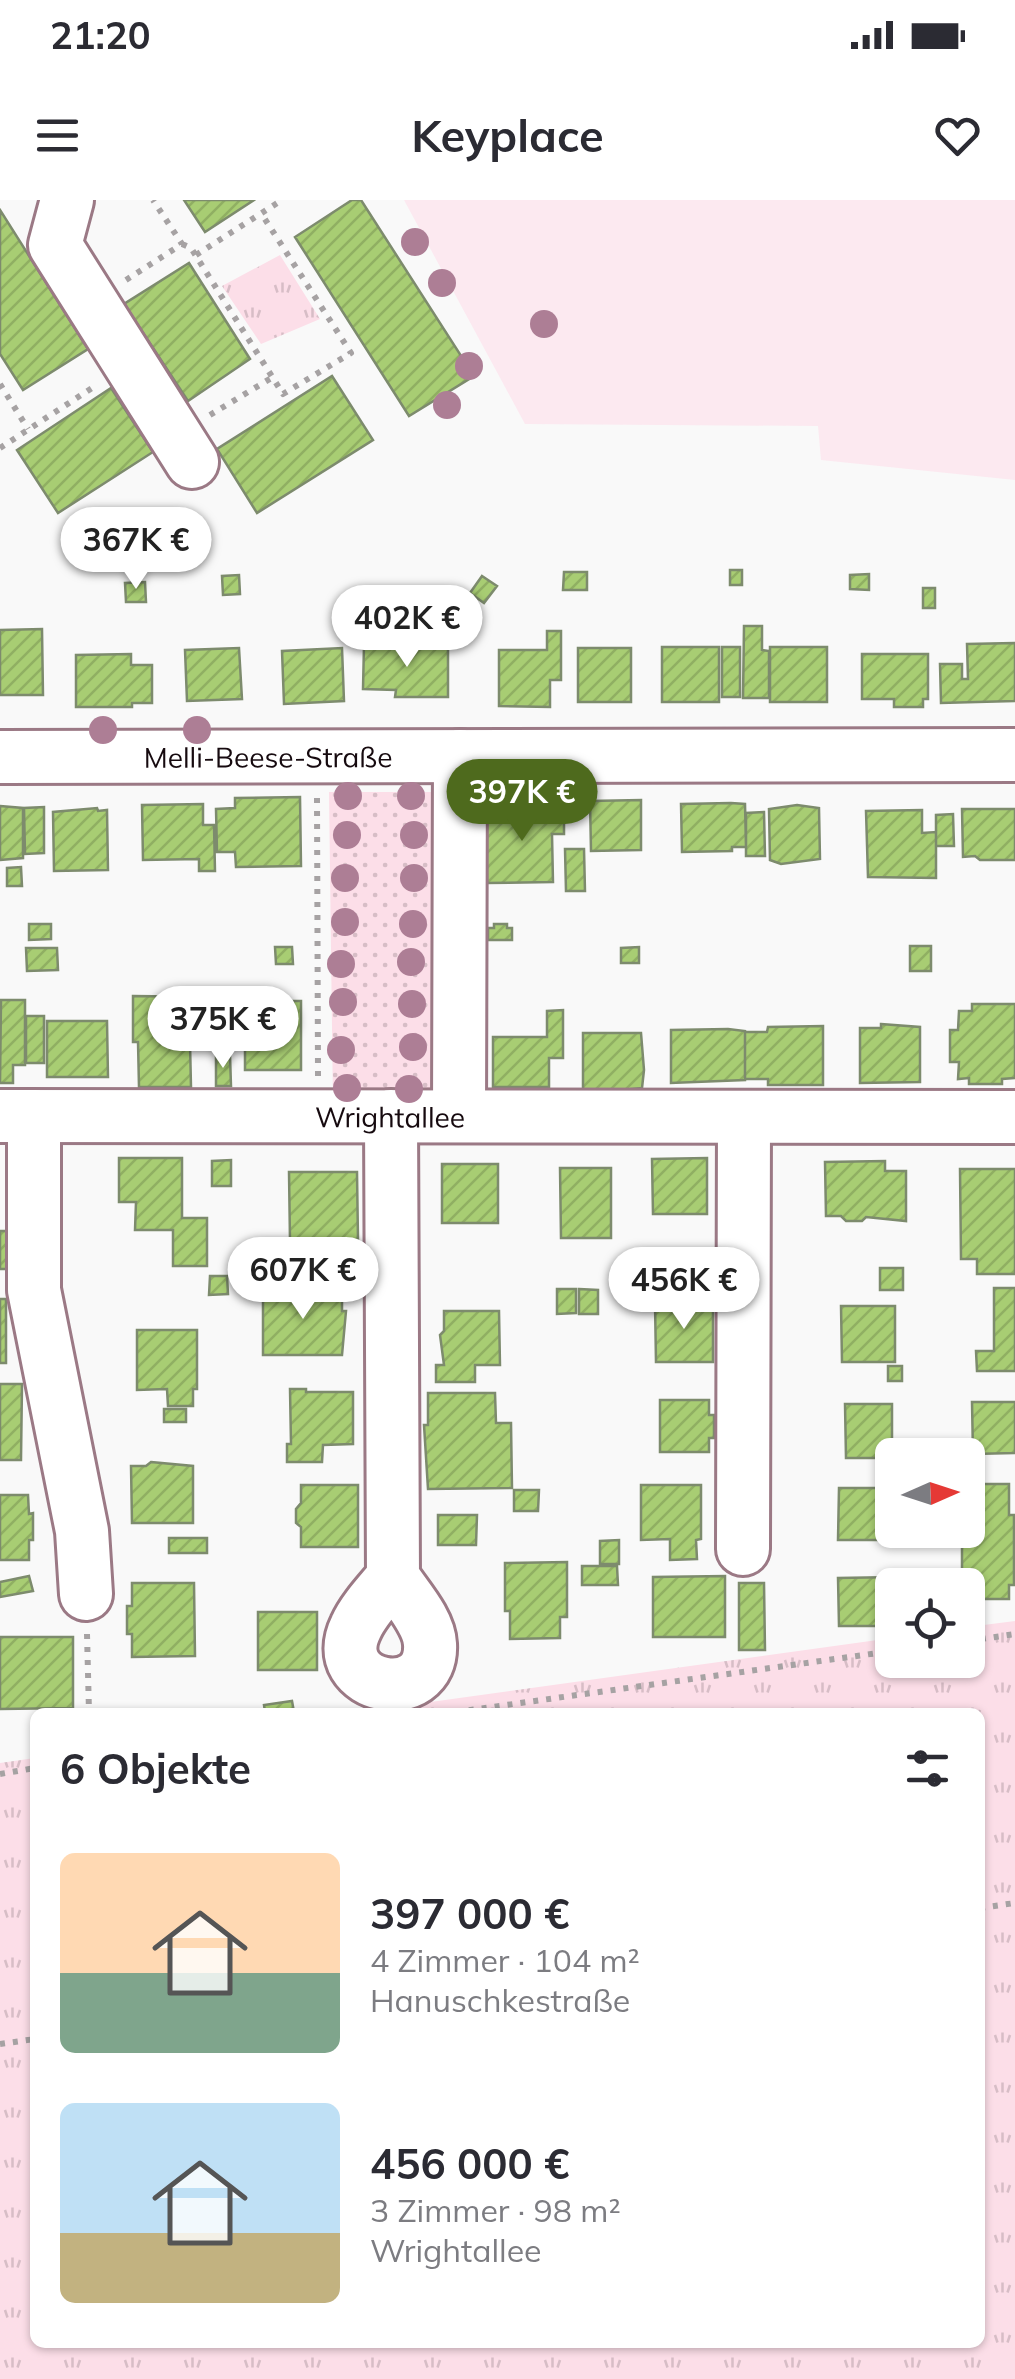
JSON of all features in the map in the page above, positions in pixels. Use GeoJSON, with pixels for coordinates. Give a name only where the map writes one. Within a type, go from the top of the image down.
{"type":"FeatureCollection","features":[{"type":"Feature","properties":{"kind":"street"},"geometry":{"type":"LineString","coordinates":[[67,200],[55,245],[184,449]]}},
{"type":"Feature","properties":{"kind":"street","name":"Melli-Beese-Straße"},"geometry":{"type":"LineString","coordinates":[[0,757],[1015,755]]}},
{"type":"Feature","properties":{"kind":"street"},"geometry":{"type":"LineString","coordinates":[[460,756],[460,1116]]}},
{"type":"Feature","properties":{"kind":"street","name":"Wrightallee"},"geometry":{"type":"LineString","coordinates":[[86,1594],[82,1531],[34,1290],[17,1116],[1015,1117]]}},
{"type":"Feature","properties":{"kind":"street"},"geometry":{"type":"LineString","coordinates":[[390,1116],[393,1577]]}},
{"type":"Feature","properties":{"kind":"street"},"geometry":{"type":"LineString","coordinates":[[743,1550],[744,1117]]}},
{"type":"Feature","properties":{"kind":"path"},"geometry":{"type":"LineString","coordinates":[[154,200],[182,244],[196,255],[283,394],[351,353],[261,213]]}},
{"type":"Feature","properties":{"kind":"path"},"geometry":{"type":"LineString","coordinates":[[196,255],[282,200]]}},
{"type":"Feature","properties":{"kind":"path"},"geometry":{"type":"LineString","coordinates":[[91,302],[182,244]]}},
{"type":"Feature","properties":{"kind":"path"},"geometry":{"type":"LineString","coordinates":[[0,448],[130,364]]}},
{"type":"Feature","properties":{"kind":"path"},"geometry":{"type":"LineString","coordinates":[[184,449],[273,377]]}},
{"type":"Feature","properties":{"kind":"path"},"geometry":{"type":"LineString","coordinates":[[1,387],[28,430]]}},
{"type":"Feature","properties":{"kind":"path"},"geometry":{"type":"LineString","coordinates":[[317,757],[318,1116]]}},
{"type":"Feature","properties":{"kind":"path"},"geometry":{"type":"LineString","coordinates":[[86,1594],[88,1708]]}},
{"type":"Feature","properties":{"kind":"path"},"geometry":{"type":"LineString","coordinates":[[985,1638],[1015,1634]]}},
{"type":"Feature","properties":{"kind":"path"},"geometry":{"type":"LineString","coordinates":[[485,1708],[875,1653]]}},
{"type":"Feature","properties":{"kind":"path"},"geometry":{"type":"LineString","coordinates":[[0,1774],[30,1769]]}},
{"type":"Feature","properties":{"kind":"path"},"geometry":{"type":"LineString","coordinates":[[985,1907],[1015,1903]]}},
{"type":"Feature","properties":{"kind":"path"},"geometry":{"type":"LineString","coordinates":[[0,2044],[30,2040]]}},
{"type":"Feature","properties":{"kind":"shaded area"},"geometry":{"type":"Polygon","coordinates":[[[404,200],[1015,200],[1015,480],[821,460],[818,426],[525,424],[404,200]]]}},
{"type":"Feature","properties":{"kind":"green space"},"geometry":{"type":"Polygon","coordinates":[[[280,255],[320,319],[261,344],[222,286],[280,255]]]}},
{"type":"Feature","properties":{"kind":"green space"},"geometry":{"type":"Polygon","coordinates":[[[329,792],[436,792],[438,1102],[333,1106],[329,792]]]}},
{"type":"Feature","properties":{"kind":"green space"},"geometry":{"type":"Polygon","coordinates":[[[1015,1621],[1015,2379],[0,2379],[0,1763],[30,1759],[30,2348],[985,2348],[985,1708],[387,1708],[875,1640],[875,1678],[985,1678],[985,1625],[1015,1621]]]}},
{"type":"Feature","properties":{"kind":"building"},"geometry":{"type":"Polygon","coordinates":[[[184,200],[254,200],[205,232],[184,200]]]}},
{"type":"Feature","properties":{"kind":"building"},"geometry":{"type":"Polygon","coordinates":[[[352,200],[361,200],[474,376],[409,416],[295,237],[352,200]]]}},
{"type":"Feature","properties":{"kind":"building"},"geometry":{"type":"Polygon","coordinates":[[[0,210],[88,349],[23,390],[0,354],[0,210]]]}},
{"type":"Feature","properties":{"kind":"building"},"geometry":{"type":"Polygon","coordinates":[[[189,263],[250,359],[188,401],[124,304],[189,263]]]}},
{"type":"Feature","properties":{"kind":"building"},"geometry":{"type":"Polygon","coordinates":[[[332,376],[373,440],[257,513],[217,449],[332,376]]]}},
{"type":"Feature","properties":{"kind":"building"},"geometry":{"type":"Polygon","coordinates":[[[111,388],[153,452],[58,513],[17,450],[111,388]]]}},
{"type":"Feature","properties":{"kind":"building"},"geometry":{"type":"Polygon","coordinates":[[[730,570],[742,570],[742,585],[730,585],[730,570]]]}},
{"type":"Feature","properties":{"kind":"building"},"geometry":{"type":"Polygon","coordinates":[[[564,572],[587,572],[587,590],[563,590],[564,572]]]}},
{"type":"Feature","properties":{"kind":"building"},"geometry":{"type":"Polygon","coordinates":[[[869,574],[869,590],[850,589],[850,575],[869,574]]]}},
{"type":"Feature","properties":{"kind":"building"},"geometry":{"type":"Polygon","coordinates":[[[239,575],[240,594],[223,595],[222,576],[239,575]]]}},
{"type":"Feature","properties":{"kind":"building"},"geometry":{"type":"Polygon","coordinates":[[[482,576],[497,586],[484,603],[470,593],[482,576]]]}},
{"type":"Feature","properties":{"kind":"building"},"geometry":{"type":"Polygon","coordinates":[[[145,582],[146,602],[126,602],[125,583],[145,582]]]}},
{"type":"Feature","properties":{"kind":"building"},"geometry":{"type":"Polygon","coordinates":[[[923,588],[935,588],[935,608],[923,608],[923,588]]]}},
{"type":"Feature","properties":{"kind":"building"},"geometry":{"type":"Polygon","coordinates":[[[744,626],[762,626],[762,650],[769,651],[769,698],[743,698],[744,626]]]}},
{"type":"Feature","properties":{"kind":"building"},"geometry":{"type":"Polygon","coordinates":[[[42,629],[43,695],[0,695],[0,630],[42,629]]]}},
{"type":"Feature","properties":{"kind":"building"},"geometry":{"type":"Polygon","coordinates":[[[547,631],[561,631],[561,680],[550,680],[550,707],[499,706],[499,650],[547,650],[547,631]]]}},
{"type":"Feature","properties":{"kind":"building"},"geometry":{"type":"Polygon","coordinates":[[[1015,643],[1015,701],[941,703],[940,664],[962,664],[962,679],[968,679],[967,644],[1015,643]]]}},
{"type":"Feature","properties":{"kind":"building"},"geometry":{"type":"Polygon","coordinates":[[[364,645],[448,646],[448,697],[395,697],[396,690],[363,689],[364,645]]]}},
{"type":"Feature","properties":{"kind":"building"},"geometry":{"type":"Polygon","coordinates":[[[662,647],[719,647],[719,702],[662,702],[662,647]]]}},
{"type":"Feature","properties":{"kind":"building"},"geometry":{"type":"Polygon","coordinates":[[[722,647],[740,647],[740,697],[722,697],[722,647]]]}},
{"type":"Feature","properties":{"kind":"building"},"geometry":{"type":"Polygon","coordinates":[[[770,647],[827,647],[827,702],[770,702],[770,647]]]}},
{"type":"Feature","properties":{"kind":"building"},"geometry":{"type":"Polygon","coordinates":[[[239,648],[242,699],[187,701],[185,650],[239,648]]]}},
{"type":"Feature","properties":{"kind":"building"},"geometry":{"type":"Polygon","coordinates":[[[342,648],[344,701],[284,704],[282,651],[342,648]]]}},
{"type":"Feature","properties":{"kind":"building"},"geometry":{"type":"Polygon","coordinates":[[[578,648],[631,648],[631,702],[578,702],[578,648]]]}},
{"type":"Feature","properties":{"kind":"building"},"geometry":{"type":"Polygon","coordinates":[[[131,654],[131,665],[152,665],[152,703],[76,707],[76,655],[131,654]]]}},
{"type":"Feature","properties":{"kind":"building"},"geometry":{"type":"Polygon","coordinates":[[[862,654],[928,654],[928,699],[923,699],[923,707],[894,707],[894,699],[862,699],[862,654]]]}},
{"type":"Feature","properties":{"kind":"building"},"geometry":{"type":"Polygon","coordinates":[[[300,797],[301,866],[236,867],[235,852],[217,852],[216,809],[235,808],[235,798],[300,797]]]}},
{"type":"Feature","properties":{"kind":"building"},"geometry":{"type":"Polygon","coordinates":[[[641,800],[641,850],[591,851],[590,801],[641,800]]]}},
{"type":"Feature","properties":{"kind":"building"},"geometry":{"type":"Polygon","coordinates":[[[203,804],[203,825],[214,825],[215,871],[199,871],[199,859],[143,860],[142,805],[203,804]]]}},
{"type":"Feature","properties":{"kind":"building"},"geometry":{"type":"Polygon","coordinates":[[[547,804],[564,804],[564,834],[552,834],[553,882],[487,883],[486,811],[547,809],[547,804]]]}},
{"type":"Feature","properties":{"kind":"building"},"geometry":{"type":"Polygon","coordinates":[[[681,804],[745,804],[746,847],[682,852],[681,804]]]}},
{"type":"Feature","properties":{"kind":"building"},"geometry":{"type":"Polygon","coordinates":[[[797,805],[819,808],[820,859],[781,864],[770,860],[769,809],[797,805]]]}},
{"type":"Feature","properties":{"kind":"building"},"geometry":{"type":"Polygon","coordinates":[[[0,806],[23,808],[23,858],[0,860],[0,806]]]}},
{"type":"Feature","properties":{"kind":"building"},"geometry":{"type":"Polygon","coordinates":[[[44,807],[44,853],[25,854],[24,808],[44,807]]]}},
{"type":"Feature","properties":{"kind":"building"},"geometry":{"type":"Polygon","coordinates":[[[962,809],[1015,809],[1015,860],[963,857],[962,809]]]}},
{"type":"Feature","properties":{"kind":"building"},"geometry":{"type":"Polygon","coordinates":[[[107,810],[108,870],[54,871],[53,812],[107,810]]]}},
{"type":"Feature","properties":{"kind":"building"},"geometry":{"type":"Polygon","coordinates":[[[922,810],[922,833],[936,832],[936,878],[868,877],[866,811],[922,810]]]}},
{"type":"Feature","properties":{"kind":"building"},"geometry":{"type":"Polygon","coordinates":[[[764,812],[765,856],[746,856],[746,813],[764,812]]]}},
{"type":"Feature","properties":{"kind":"building"},"geometry":{"type":"Polygon","coordinates":[[[953,814],[954,846],[936,846],[936,815],[953,814]]]}},
{"type":"Feature","properties":{"kind":"building"},"geometry":{"type":"Polygon","coordinates":[[[565,849],[584,849],[585,891],[566,891],[565,849]]]}},
{"type":"Feature","properties":{"kind":"building"},"geometry":{"type":"Polygon","coordinates":[[[21,867],[22,886],[7,886],[7,868],[21,867]]]}},
{"type":"Feature","properties":{"kind":"building"},"geometry":{"type":"Polygon","coordinates":[[[29,924],[51,924],[51,939],[29,940],[29,924]]]}},
{"type":"Feature","properties":{"kind":"building"},"geometry":{"type":"Polygon","coordinates":[[[494,924],[512,928],[512,940],[488,940],[488,928],[494,928],[494,924]]]}},
{"type":"Feature","properties":{"kind":"building"},"geometry":{"type":"Polygon","coordinates":[[[910,946],[931,946],[931,971],[910,971],[910,946]]]}},
{"type":"Feature","properties":{"kind":"building"},"geometry":{"type":"Polygon","coordinates":[[[275,947],[292,947],[293,964],[276,964],[275,947]]]}},
{"type":"Feature","properties":{"kind":"building"},"geometry":{"type":"Polygon","coordinates":[[[639,947],[639,963],[621,963],[621,948],[639,947]]]}},
{"type":"Feature","properties":{"kind":"building"},"geometry":{"type":"Polygon","coordinates":[[[26,948],[57,948],[58,970],[27,971],[26,948]]]}},
{"type":"Feature","properties":{"kind":"building"},"geometry":{"type":"Polygon","coordinates":[[[133,996],[214,997],[214,1043],[190,1043],[191,1087],[139,1087],[138,1042],[133,1042],[133,996]]]}},
{"type":"Feature","properties":{"kind":"building"},"geometry":{"type":"Polygon","coordinates":[[[1,1000],[25,1000],[25,1065],[13,1065],[13,1083],[0,1083],[1,1000]]]}},
{"type":"Feature","properties":{"kind":"building"},"geometry":{"type":"Polygon","coordinates":[[[245,1001],[301,1001],[301,1070],[245,1070],[245,1001]]]}},
{"type":"Feature","properties":{"kind":"building"},"geometry":{"type":"Polygon","coordinates":[[[972,1004],[1015,1004],[1015,1078],[1002,1079],[1002,1084],[969,1084],[969,1078],[958,1079],[959,1062],[950,1062],[950,1030],[958,1030],[959,1011],[972,1011],[972,1004]]]}},
{"type":"Feature","properties":{"kind":"building"},"geometry":{"type":"Polygon","coordinates":[[[563,1010],[563,1058],[549,1058],[549,1087],[493,1087],[493,1037],[547,1037],[547,1011],[563,1010]]]}},
{"type":"Feature","properties":{"kind":"building"},"geometry":{"type":"Polygon","coordinates":[[[26,1016],[44,1016],[44,1063],[26,1063],[26,1016]]]}},
{"type":"Feature","properties":{"kind":"building"},"geometry":{"type":"Polygon","coordinates":[[[47,1021],[107,1021],[108,1077],[47,1077],[47,1021]]]}},
{"type":"Feature","properties":{"kind":"building"},"geometry":{"type":"Polygon","coordinates":[[[881,1024],[920,1027],[920,1082],[860,1083],[860,1028],[881,1028],[881,1024]]]}},
{"type":"Feature","properties":{"kind":"building"},"geometry":{"type":"Polygon","coordinates":[[[823,1026],[823,1085],[768,1085],[768,1079],[745,1079],[745,1032],[767,1032],[768,1027],[823,1026]]]}},
{"type":"Feature","properties":{"kind":"building"},"geometry":{"type":"Polygon","coordinates":[[[671,1030],[745,1031],[745,1080],[671,1083],[671,1030]]]}},
{"type":"Feature","properties":{"kind":"building"},"geometry":{"type":"Polygon","coordinates":[[[583,1033],[641,1033],[642,1088],[583,1089],[583,1033]]]}},
{"type":"Feature","properties":{"kind":"building"},"geometry":{"type":"Polygon","coordinates":[[[216,1055],[230,1055],[231,1086],[216,1086],[216,1055]]]}},
{"type":"Feature","properties":{"kind":"building"},"geometry":{"type":"Polygon","coordinates":[[[119,1158],[182,1158],[182,1218],[207,1218],[207,1266],[173,1266],[173,1230],[135,1230],[136,1202],[119,1202],[119,1158]]]}},
{"type":"Feature","properties":{"kind":"building"},"geometry":{"type":"Polygon","coordinates":[[[707,1158],[707,1214],[653,1214],[652,1159],[707,1158]]]}},
{"type":"Feature","properties":{"kind":"building"},"geometry":{"type":"Polygon","coordinates":[[[231,1160],[231,1186],[212,1186],[212,1161],[231,1160]]]}},
{"type":"Feature","properties":{"kind":"building"},"geometry":{"type":"Polygon","coordinates":[[[885,1161],[885,1171],[906,1171],[906,1221],[866,1217],[862,1221],[846,1221],[841,1216],[826,1216],[825,1162],[885,1161]]]}},
{"type":"Feature","properties":{"kind":"building"},"geometry":{"type":"Polygon","coordinates":[[[442,1164],[498,1164],[498,1223],[442,1223],[442,1164]]]}},
{"type":"Feature","properties":{"kind":"building"},"geometry":{"type":"Polygon","coordinates":[[[560,1168],[611,1168],[611,1238],[561,1238],[560,1168]]]}},
{"type":"Feature","properties":{"kind":"building"},"geometry":{"type":"Polygon","coordinates":[[[960,1169],[1015,1169],[1015,1274],[977,1274],[977,1259],[961,1259],[960,1169]]]}},
{"type":"Feature","properties":{"kind":"building"},"geometry":{"type":"Polygon","coordinates":[[[289,1172],[357,1172],[358,1240],[290,1241],[289,1172]]]}},
{"type":"Feature","properties":{"kind":"building"},"geometry":{"type":"Polygon","coordinates":[[[0,1231],[19,1231],[19,1269],[0,1269],[0,1231]]]}},
{"type":"Feature","properties":{"kind":"building"},"geometry":{"type":"Polygon","coordinates":[[[324,1246],[325,1273],[281,1273],[281,1247],[324,1246]]]}},
{"type":"Feature","properties":{"kind":"building"},"geometry":{"type":"Polygon","coordinates":[[[880,1268],[903,1268],[903,1290],[880,1290],[880,1268]]]}},
{"type":"Feature","properties":{"kind":"building"},"geometry":{"type":"Polygon","coordinates":[[[210,1276],[227,1276],[228,1294],[209,1295],[210,1276]]]}},
{"type":"Feature","properties":{"kind":"building"},"geometry":{"type":"Polygon","coordinates":[[[263,1288],[342,1288],[342,1311],[346,1311],[342,1355],[263,1355],[263,1288]]]}},
{"type":"Feature","properties":{"kind":"building"},"geometry":{"type":"Polygon","coordinates":[[[994,1288],[1015,1288],[1015,1371],[977,1371],[976,1351],[994,1351],[994,1288]]]}},
{"type":"Feature","properties":{"kind":"building"},"geometry":{"type":"Polygon","coordinates":[[[557,1289],[576,1289],[576,1313],[557,1314],[557,1289]]]}},
{"type":"Feature","properties":{"kind":"building"},"geometry":{"type":"Polygon","coordinates":[[[579,1289],[598,1290],[598,1314],[579,1314],[579,1289]]]}},
{"type":"Feature","properties":{"kind":"building"},"geometry":{"type":"Polygon","coordinates":[[[0,1299],[6,1299],[6,1363],[0,1363],[0,1299]]]}},
{"type":"Feature","properties":{"kind":"building"},"geometry":{"type":"Polygon","coordinates":[[[655,1303],[713,1303],[713,1362],[656,1362],[655,1303]]]}},
{"type":"Feature","properties":{"kind":"building"},"geometry":{"type":"Polygon","coordinates":[[[841,1306],[895,1306],[895,1362],[842,1362],[841,1306]]]}},
{"type":"Feature","properties":{"kind":"building"},"geometry":{"type":"Polygon","coordinates":[[[444,1311],[499,1311],[500,1365],[475,1365],[475,1382],[436,1382],[436,1365],[444,1365],[440,1335],[444,1331],[444,1311]]]}},
{"type":"Feature","properties":{"kind":"building"},"geometry":{"type":"Polygon","coordinates":[[[137,1330],[197,1330],[197,1389],[193,1389],[193,1406],[168,1406],[167,1389],[137,1390],[137,1330]]]}},
{"type":"Feature","properties":{"kind":"building"},"geometry":{"type":"Polygon","coordinates":[[[888,1366],[902,1366],[902,1381],[888,1381],[888,1366]]]}},
{"type":"Feature","properties":{"kind":"building"},"geometry":{"type":"Polygon","coordinates":[[[0,1384],[22,1384],[21,1460],[0,1460],[0,1384]]]}},
{"type":"Feature","properties":{"kind":"building"},"geometry":{"type":"Polygon","coordinates":[[[290,1389],[353,1392],[353,1444],[323,1445],[322,1462],[287,1462],[287,1444],[291,1444],[290,1389]]]}},
{"type":"Feature","properties":{"kind":"building"},"geometry":{"type":"Polygon","coordinates":[[[428,1393],[495,1393],[496,1423],[511,1423],[512,1488],[428,1489],[424,1425],[428,1425],[428,1393]]]}},
{"type":"Feature","properties":{"kind":"building"},"geometry":{"type":"Polygon","coordinates":[[[660,1400],[709,1400],[709,1415],[714,1415],[714,1438],[709,1438],[709,1452],[660,1452],[660,1400]]]}},
{"type":"Feature","properties":{"kind":"building"},"geometry":{"type":"Polygon","coordinates":[[[972,1402],[1015,1402],[1015,1453],[985,1454],[985,1438],[973,1438],[972,1402]]]}},
{"type":"Feature","properties":{"kind":"building"},"geometry":{"type":"Polygon","coordinates":[[[845,1404],[892,1404],[892,1438],[875,1438],[875,1458],[846,1458],[845,1404]]]}},
{"type":"Feature","properties":{"kind":"building"},"geometry":{"type":"Polygon","coordinates":[[[164,1409],[186,1409],[186,1422],[164,1422],[164,1409]]]}},
{"type":"Feature","properties":{"kind":"building"},"geometry":{"type":"Polygon","coordinates":[[[151,1462],[193,1466],[193,1523],[132,1523],[131,1466],[151,1462]]]}},
{"type":"Feature","properties":{"kind":"building"},"geometry":{"type":"Polygon","coordinates":[[[985,1484],[1009,1484],[1009,1515],[1014,1515],[1014,1585],[1009,1585],[1009,1599],[985,1599],[985,1568],[962,1568],[962,1548],[985,1548],[985,1484]]]}},
{"type":"Feature","properties":{"kind":"building"},"geometry":{"type":"Polygon","coordinates":[[[301,1485],[358,1485],[358,1547],[301,1547],[296,1509],[301,1503],[301,1485]]]}},
{"type":"Feature","properties":{"kind":"building"},"geometry":{"type":"Polygon","coordinates":[[[641,1485],[701,1485],[697,1559],[670,1560],[670,1539],[641,1540],[641,1485]]]}},
{"type":"Feature","properties":{"kind":"building"},"geometry":{"type":"Polygon","coordinates":[[[839,1488],[875,1488],[875,1540],[838,1540],[839,1488]]]}},
{"type":"Feature","properties":{"kind":"building"},"geometry":{"type":"Polygon","coordinates":[[[514,1490],[539,1490],[538,1511],[514,1511],[514,1490]]]}},
{"type":"Feature","properties":{"kind":"building"},"geometry":{"type":"Polygon","coordinates":[[[0,1495],[28,1495],[29,1514],[33,1513],[29,1560],[0,1560],[0,1495]]]}},
{"type":"Feature","properties":{"kind":"building"},"geometry":{"type":"Polygon","coordinates":[[[438,1515],[477,1515],[476,1545],[438,1545],[438,1515]]]}},
{"type":"Feature","properties":{"kind":"building"},"geometry":{"type":"Polygon","coordinates":[[[169,1538],[207,1538],[207,1553],[169,1553],[169,1538]]]}},
{"type":"Feature","properties":{"kind":"building"},"geometry":{"type":"Polygon","coordinates":[[[619,1540],[619,1564],[600,1564],[600,1541],[619,1540]]]}},
{"type":"Feature","properties":{"kind":"building"},"geometry":{"type":"Polygon","coordinates":[[[567,1562],[567,1617],[560,1617],[560,1638],[510,1639],[510,1611],[505,1611],[505,1563],[567,1562]]]}},
{"type":"Feature","properties":{"kind":"building"},"geometry":{"type":"Polygon","coordinates":[[[582,1566],[617,1566],[618,1585],[582,1585],[582,1566]]]}},
{"type":"Feature","properties":{"kind":"building"},"geometry":{"type":"Polygon","coordinates":[[[29,1576],[33,1591],[0,1597],[0,1582],[29,1576]]]}},
{"type":"Feature","properties":{"kind":"building"},"geometry":{"type":"Polygon","coordinates":[[[725,1576],[725,1637],[653,1637],[653,1577],[725,1576]]]}},
{"type":"Feature","properties":{"kind":"building"},"geometry":{"type":"Polygon","coordinates":[[[875,1577],[875,1626],[839,1626],[838,1578],[875,1577]]]}},
{"type":"Feature","properties":{"kind":"building"},"geometry":{"type":"Polygon","coordinates":[[[132,1583],[194,1583],[195,1656],[132,1657],[127,1606],[132,1606],[132,1583]]]}},
{"type":"Feature","properties":{"kind":"building"},"geometry":{"type":"Polygon","coordinates":[[[739,1583],[764,1583],[765,1650],[739,1650],[739,1583]]]}},
{"type":"Feature","properties":{"kind":"building"},"geometry":{"type":"Polygon","coordinates":[[[258,1612],[317,1612],[317,1670],[258,1670],[258,1612]]]}},
{"type":"Feature","properties":{"kind":"building"},"geometry":{"type":"Polygon","coordinates":[[[0,1637],[73,1637],[73,1708],[0,1709],[0,1637]]]}},
{"type":"Feature","properties":{"kind":"building"},"geometry":{"type":"Polygon","coordinates":[[[292,1701],[293,1708],[264,1708],[264,1705],[292,1701]]]}}]}
